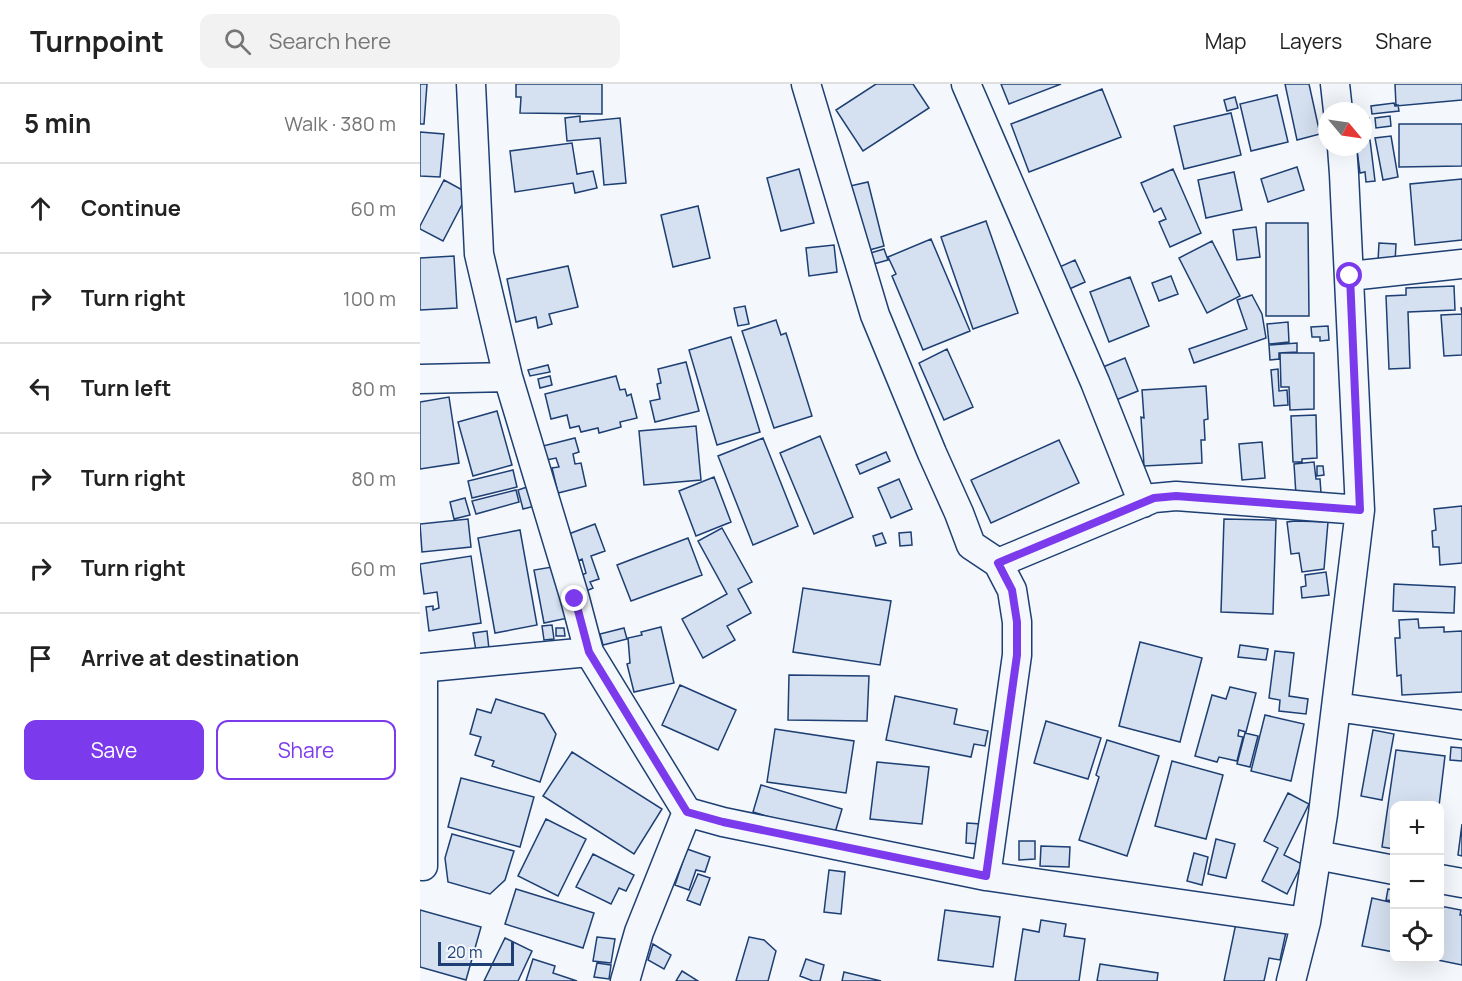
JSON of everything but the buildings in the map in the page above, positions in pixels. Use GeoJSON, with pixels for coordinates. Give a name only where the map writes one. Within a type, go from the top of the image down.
{"type":"FeatureCollection","features":[{"type":"Feature","properties":{"kind":"street"},"geometry":{"type":"LineString","coordinates":[[471,84],[479,254],[508,377],[589,652],[687,812],[723,822],[986,876],[1306,922]]}},
{"type":"Feature","properties":{"kind":"street"},"geometry":{"type":"LineString","coordinates":[[806,84],[875,315],[971,545],[998,563],[1012,590],[1017,622],[1017,655],[986,876]]}},
{"type":"Feature","properties":{"kind":"street"},"geometry":{"type":"LineString","coordinates":[[966,84],[1095,382],[1143,503]]}},
{"type":"Feature","properties":{"kind":"street"},"geometry":{"type":"LineString","coordinates":[[1335,84],[1337,102]]}},
{"type":"Feature","properties":{"kind":"street"},"geometry":{"type":"LineString","coordinates":[[1291,981],[1306,922],[1317,855],[1360,510],[1343,156]]}},
{"type":"Feature","properties":{"kind":"street"},"geometry":{"type":"LineString","coordinates":[[1350,276],[1462,264]]}},
{"type":"Feature","properties":{"kind":"street"},"geometry":{"type":"LineString","coordinates":[[420,379],[508,377]]}},
{"type":"Feature","properties":{"kind":"street"},"geometry":{"type":"LineString","coordinates":[[998,563],[1154,498],[1176,496],[1360,510]]}},
{"type":"Feature","properties":{"kind":"street"},"geometry":{"type":"LineString","coordinates":[[423,866],[421,668],[589,652]]}},
{"type":"Feature","properties":{"kind":"street"},"geometry":{"type":"LineString","coordinates":[[1336,707],[1462,725]]}},
{"type":"Feature","properties":{"kind":"street"},"geometry":{"type":"LineString","coordinates":[[625,981],[639,932],[687,812]]}},
{"type":"Feature","properties":{"kind":"street"},"geometry":{"type":"LineString","coordinates":[[1317,855],[1390,869]]}},
{"type":"Feature","properties":{"kind":"street"},"geometry":{"type":"LineString","coordinates":[[1444,880],[1462,883]]}},
{"type":"Feature","properties":{"kind":"route"},"geometry":{"type":"LineString","coordinates":[[575,599],[589,652],[687,812],[723,822],[986,876],[1017,655],[1017,622],[1012,590],[998,563],[1154,498],[1176,496],[1360,510],[1350,276]]}}]}
